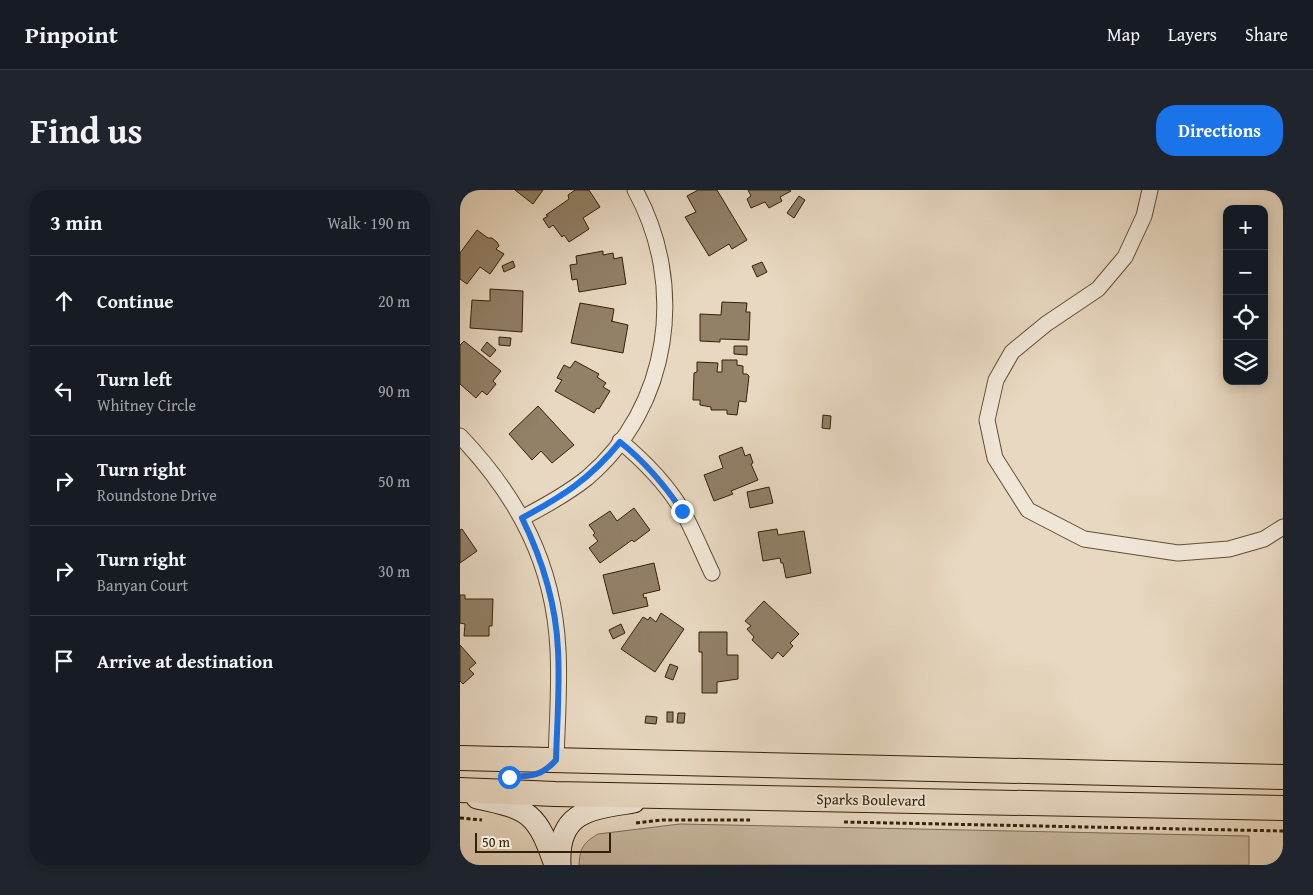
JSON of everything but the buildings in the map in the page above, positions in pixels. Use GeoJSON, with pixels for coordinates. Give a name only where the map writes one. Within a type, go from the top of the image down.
{"type":"FeatureCollection","features":[{"type":"Feature","properties":{"kind":"main road"},"geometry":{"type":"LineString","coordinates":[[460,758],[1283,777]]}},
{"type":"Feature","properties":{"kind":"main road"},"geometry":{"type":"LineString","coordinates":[[460,776],[509,777],[537,775],[548,770],[556,760]]}},
{"type":"Feature","properties":{"kind":"main road"},"geometry":{"type":"LineString","coordinates":[[556,760],[565,771],[579,776],[764,787],[862,799]]}},
{"type":"Feature","properties":{"kind":"main road","name":"Sparks Boulevard"},"geometry":{"type":"LineString","coordinates":[[460,790],[1283,808]]}},
{"type":"Feature","properties":{"kind":"street"},"geometry":{"type":"LineString","coordinates":[[522,518],[561,497],[587,477],[620,442],[638,414],[651,386],[660,358],[665,327],[666,296],[662,263],[655,234],[636,190]]}},
{"type":"Feature","properties":{"kind":"street"},"geometry":{"type":"LineString","coordinates":[[1150,190],[1144,216],[1125,257],[1098,289],[1046,324],[1012,352],[996,380],[987,420],[995,458],[1028,510],[1084,539],[1178,553],[1229,549],[1264,539],[1283,527]]}},
{"type":"Feature","properties":{"kind":"street"},"geometry":{"type":"LineString","coordinates":[[460,436],[480,457],[504,488],[534,542],[546,579],[554,615],[558,650],[556,760]]}},
{"type":"Feature","properties":{"kind":"street"},"geometry":{"type":"LineString","coordinates":[[620,442],[640,458],[663,483],[682,511],[712,573]]}},
{"type":"Feature","properties":{"kind":"street"},"geometry":{"type":"LineString","coordinates":[[460,794],[502,803],[518,808],[531,816],[539,826],[555,865]]}},
{"type":"Feature","properties":{"kind":"street"},"geometry":{"type":"LineString","coordinates":[[560,865],[562,842],[565,833],[580,814],[589,810],[669,796]]}},
{"type":"Feature","properties":{"kind":"path"},"geometry":{"type":"LineString","coordinates":[[634,823],[662,820],[752,820]]}},
{"type":"Feature","properties":{"kind":"path"},"geometry":{"type":"LineString","coordinates":[[841,822],[1283,831]]}},
{"type":"Feature","properties":{"kind":"shaded area"},"geometry":{"type":"Polygon","coordinates":[[[680,824],[1249,836],[1249,865],[579,865],[583,846],[598,834],[680,824]]]}},
{"type":"Feature","properties":{"kind":"route"},"geometry":{"type":"LineString","coordinates":[[509,777],[537,775],[548,770],[556,760],[558,650],[554,615],[546,579],[534,542],[522,518],[561,497],[587,477],[620,442],[640,458],[663,483],[682,511]]}}]}
